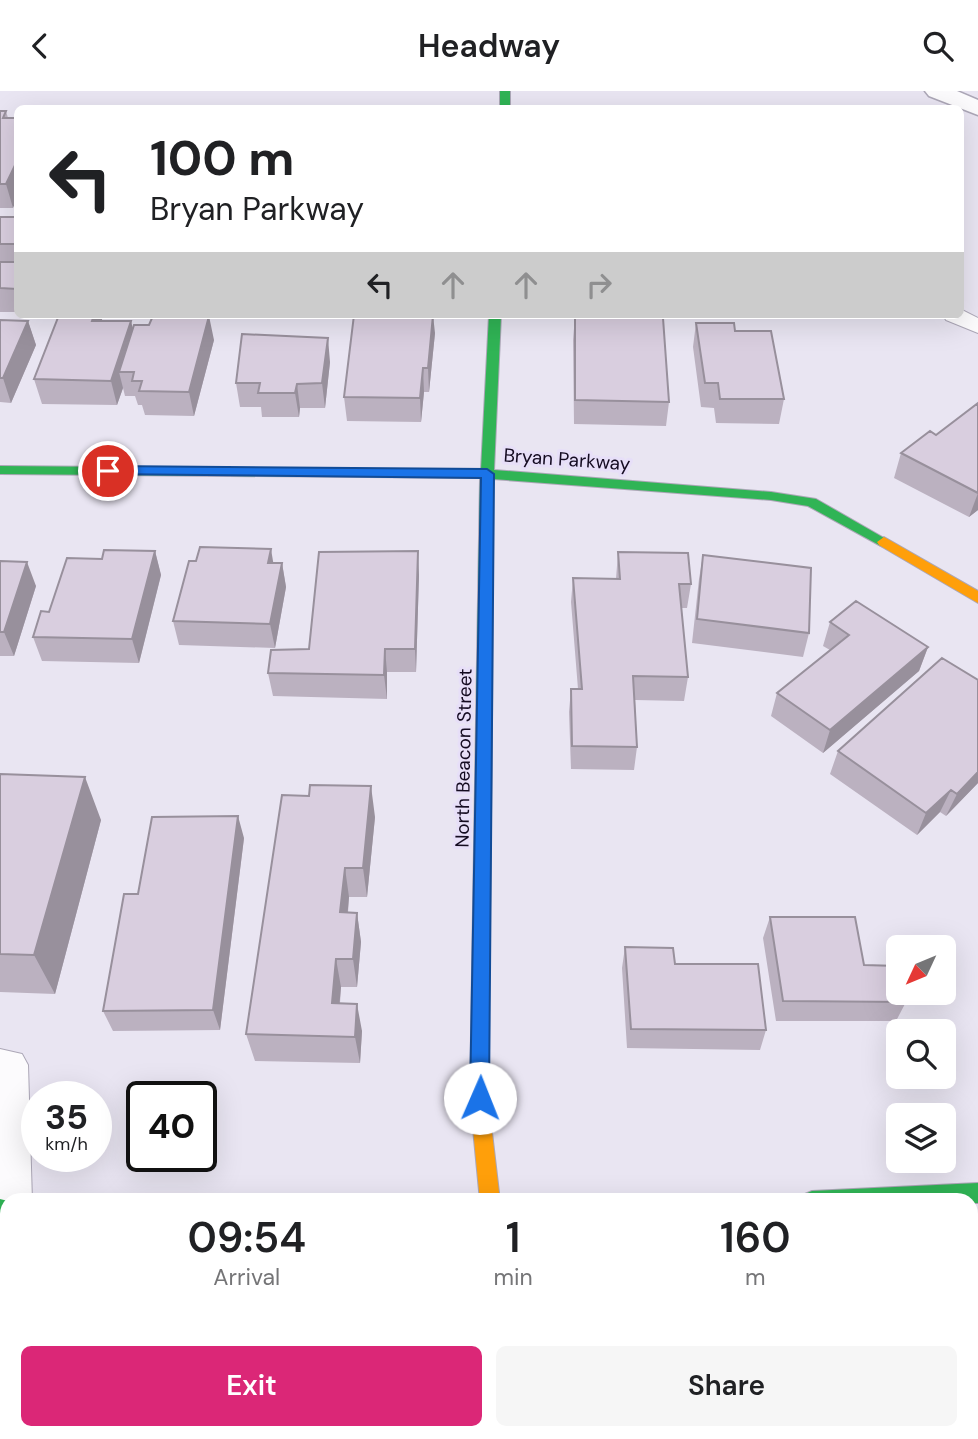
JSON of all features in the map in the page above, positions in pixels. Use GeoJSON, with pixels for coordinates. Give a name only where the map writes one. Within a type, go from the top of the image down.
{"type":"FeatureCollection","features":[{"type":"Feature","properties":{"kind":"street"},"geometry":{"type":"LineString","coordinates":[[937,91],[978,108]]}},
{"type":"Feature","properties":{"kind":"street","name":"North Beacon Street"},"geometry":{"type":"LineString","coordinates":[[489,1193],[480,1098],[487,474],[495,319]]}},
{"type":"Feature","properties":{"kind":"street","name":"Bryan Parkway"},"geometry":{"type":"LineString","coordinates":[[0,470],[487,474],[771,496],[811,502],[849,521],[978,598]]}},
{"type":"Feature","properties":{"kind":"lane"},"geometry":{"type":"LineString","coordinates":[[0,1065],[10,1065],[13,1193]]}},
{"type":"Feature","properties":{"kind":"building"},"geometry":{"type":"Polygon","coordinates":[[[0,111],[6,111],[3,118],[14,118],[14,167],[6,184],[0,184],[0,111]]]}},
{"type":"Feature","properties":{"kind":"building"},"geometry":{"type":"Polygon","coordinates":[[[0,217],[14,217],[14,244],[0,244],[0,217]]]}},
{"type":"Feature","properties":{"kind":"building"},"geometry":{"type":"Polygon","coordinates":[[[0,262],[14,262],[14,289],[0,288],[0,262]]]}},
{"type":"Feature","properties":{"kind":"building"},"geometry":{"type":"Polygon","coordinates":[[[57,319],[131,321],[111,381],[34,379],[57,319]]]}},
{"type":"Feature","properties":{"kind":"building"},"geometry":{"type":"Polygon","coordinates":[[[152,319],[208,319],[189,392],[139,391],[142,381],[132,381],[134,372],[119,372],[134,325],[149,325],[152,319]]]}},
{"type":"Feature","properties":{"kind":"building"},"geometry":{"type":"Polygon","coordinates":[[[354,319],[433,319],[428,368],[423,368],[420,398],[344,397],[354,319]]]}},
{"type":"Feature","properties":{"kind":"building"},"geometry":{"type":"Polygon","coordinates":[[[575,319],[663,319],[669,402],[575,400],[575,319]]]}},
{"type":"Feature","properties":{"kind":"building"},"geometry":{"type":"Polygon","coordinates":[[[0,320],[28,321],[3,378],[0,378],[0,320]]]}},
{"type":"Feature","properties":{"kind":"building"},"geometry":{"type":"Polygon","coordinates":[[[696,323],[734,323],[735,331],[771,331],[784,399],[720,399],[718,383],[705,383],[696,323]]]}},
{"type":"Feature","properties":{"kind":"building"},"geometry":{"type":"Polygon","coordinates":[[[242,334],[328,338],[322,383],[297,384],[295,393],[258,393],[260,383],[236,383],[242,334]]]}},
{"type":"Feature","properties":{"kind":"building"},"geometry":{"type":"Polygon","coordinates":[[[978,403],[978,493],[901,453],[930,431],[936,435],[978,403]]]}},
{"type":"Feature","properties":{"kind":"building"},"geometry":{"type":"Polygon","coordinates":[[[200,547],[271,549],[268,563],[282,563],[270,624],[173,621],[189,561],[196,561],[200,547]]]}},
{"type":"Feature","properties":{"kind":"building"},"geometry":{"type":"Polygon","coordinates":[[[104,550],[155,551],[132,639],[33,637],[41,611],[49,612],[67,558],[102,559],[104,550]]]}},
{"type":"Feature","properties":{"kind":"building"},"geometry":{"type":"Polygon","coordinates":[[[418,551],[415,649],[385,649],[384,675],[268,673],[271,650],[309,649],[319,552],[418,551]]]}},
{"type":"Feature","properties":{"kind":"building"},"geometry":{"type":"Polygon","coordinates":[[[618,552],[688,553],[691,584],[679,584],[688,677],[633,676],[637,747],[572,746],[571,689],[582,689],[573,578],[620,579],[618,552]]]}},
{"type":"Feature","properties":{"kind":"building"},"geometry":{"type":"Polygon","coordinates":[[[703,555],[811,568],[809,633],[697,619],[703,555]]]}},
{"type":"Feature","properties":{"kind":"building"},"geometry":{"type":"Polygon","coordinates":[[[0,561],[27,562],[4,632],[0,632],[0,561]]]}},
{"type":"Feature","properties":{"kind":"building"},"geometry":{"type":"Polygon","coordinates":[[[856,601],[928,647],[830,730],[777,693],[849,635],[830,622],[856,601]]]}},
{"type":"Feature","properties":{"kind":"building"},"geometry":{"type":"Polygon","coordinates":[[[942,658],[978,680],[978,772],[957,794],[951,790],[926,813],[838,751],[942,658]]]}},
{"type":"Feature","properties":{"kind":"building"},"geometry":{"type":"Polygon","coordinates":[[[0,774],[85,777],[34,955],[0,954],[0,774]]]}},
{"type":"Feature","properties":{"kind":"building"},"geometry":{"type":"Polygon","coordinates":[[[310,785],[371,786],[363,868],[345,868],[340,912],[357,913],[353,959],[336,959],[332,1003],[357,1004],[355,1037],[246,1034],[282,795],[309,796],[310,785]]]}},
{"type":"Feature","properties":{"kind":"building"},"geometry":{"type":"Polygon","coordinates":[[[238,816],[213,1010],[103,1011],[124,894],[138,894],[152,817],[238,816]]]}},
{"type":"Feature","properties":{"kind":"building"},"geometry":{"type":"Polygon","coordinates":[[[770,917],[855,917],[864,965],[886,966],[886,1002],[783,1001],[770,917]]]}},
{"type":"Feature","properties":{"kind":"building"},"geometry":{"type":"Polygon","coordinates":[[[625,947],[673,948],[675,964],[758,964],[766,1030],[631,1029],[625,947]]]}},
{"type":"Feature","properties":{"kind":"traffic: fast"},"geometry":{"type":"LineString","coordinates":[[505,91],[505,105]]}},
{"type":"Feature","properties":{"kind":"traffic: fast"},"geometry":{"type":"LineString","coordinates":[[484,720],[487,474],[495,319]]}},
{"type":"Feature","properties":{"kind":"traffic: fast"},"geometry":{"type":"LineString","coordinates":[[0,470],[487,474],[771,496],[811,502],[884,542]]}},
{"type":"Feature","properties":{"kind":"traffic: slow"},"geometry":{"type":"LineString","coordinates":[[884,542],[978,598]]}},
{"type":"Feature","properties":{"kind":"traffic: slow"},"geometry":{"type":"LineString","coordinates":[[484,720],[479,1098],[489,1193]]}},
{"type":"Feature","properties":{"kind":"route"},"geometry":{"type":"LineString","coordinates":[[108,471],[487,474],[480,1098]]}}]}
